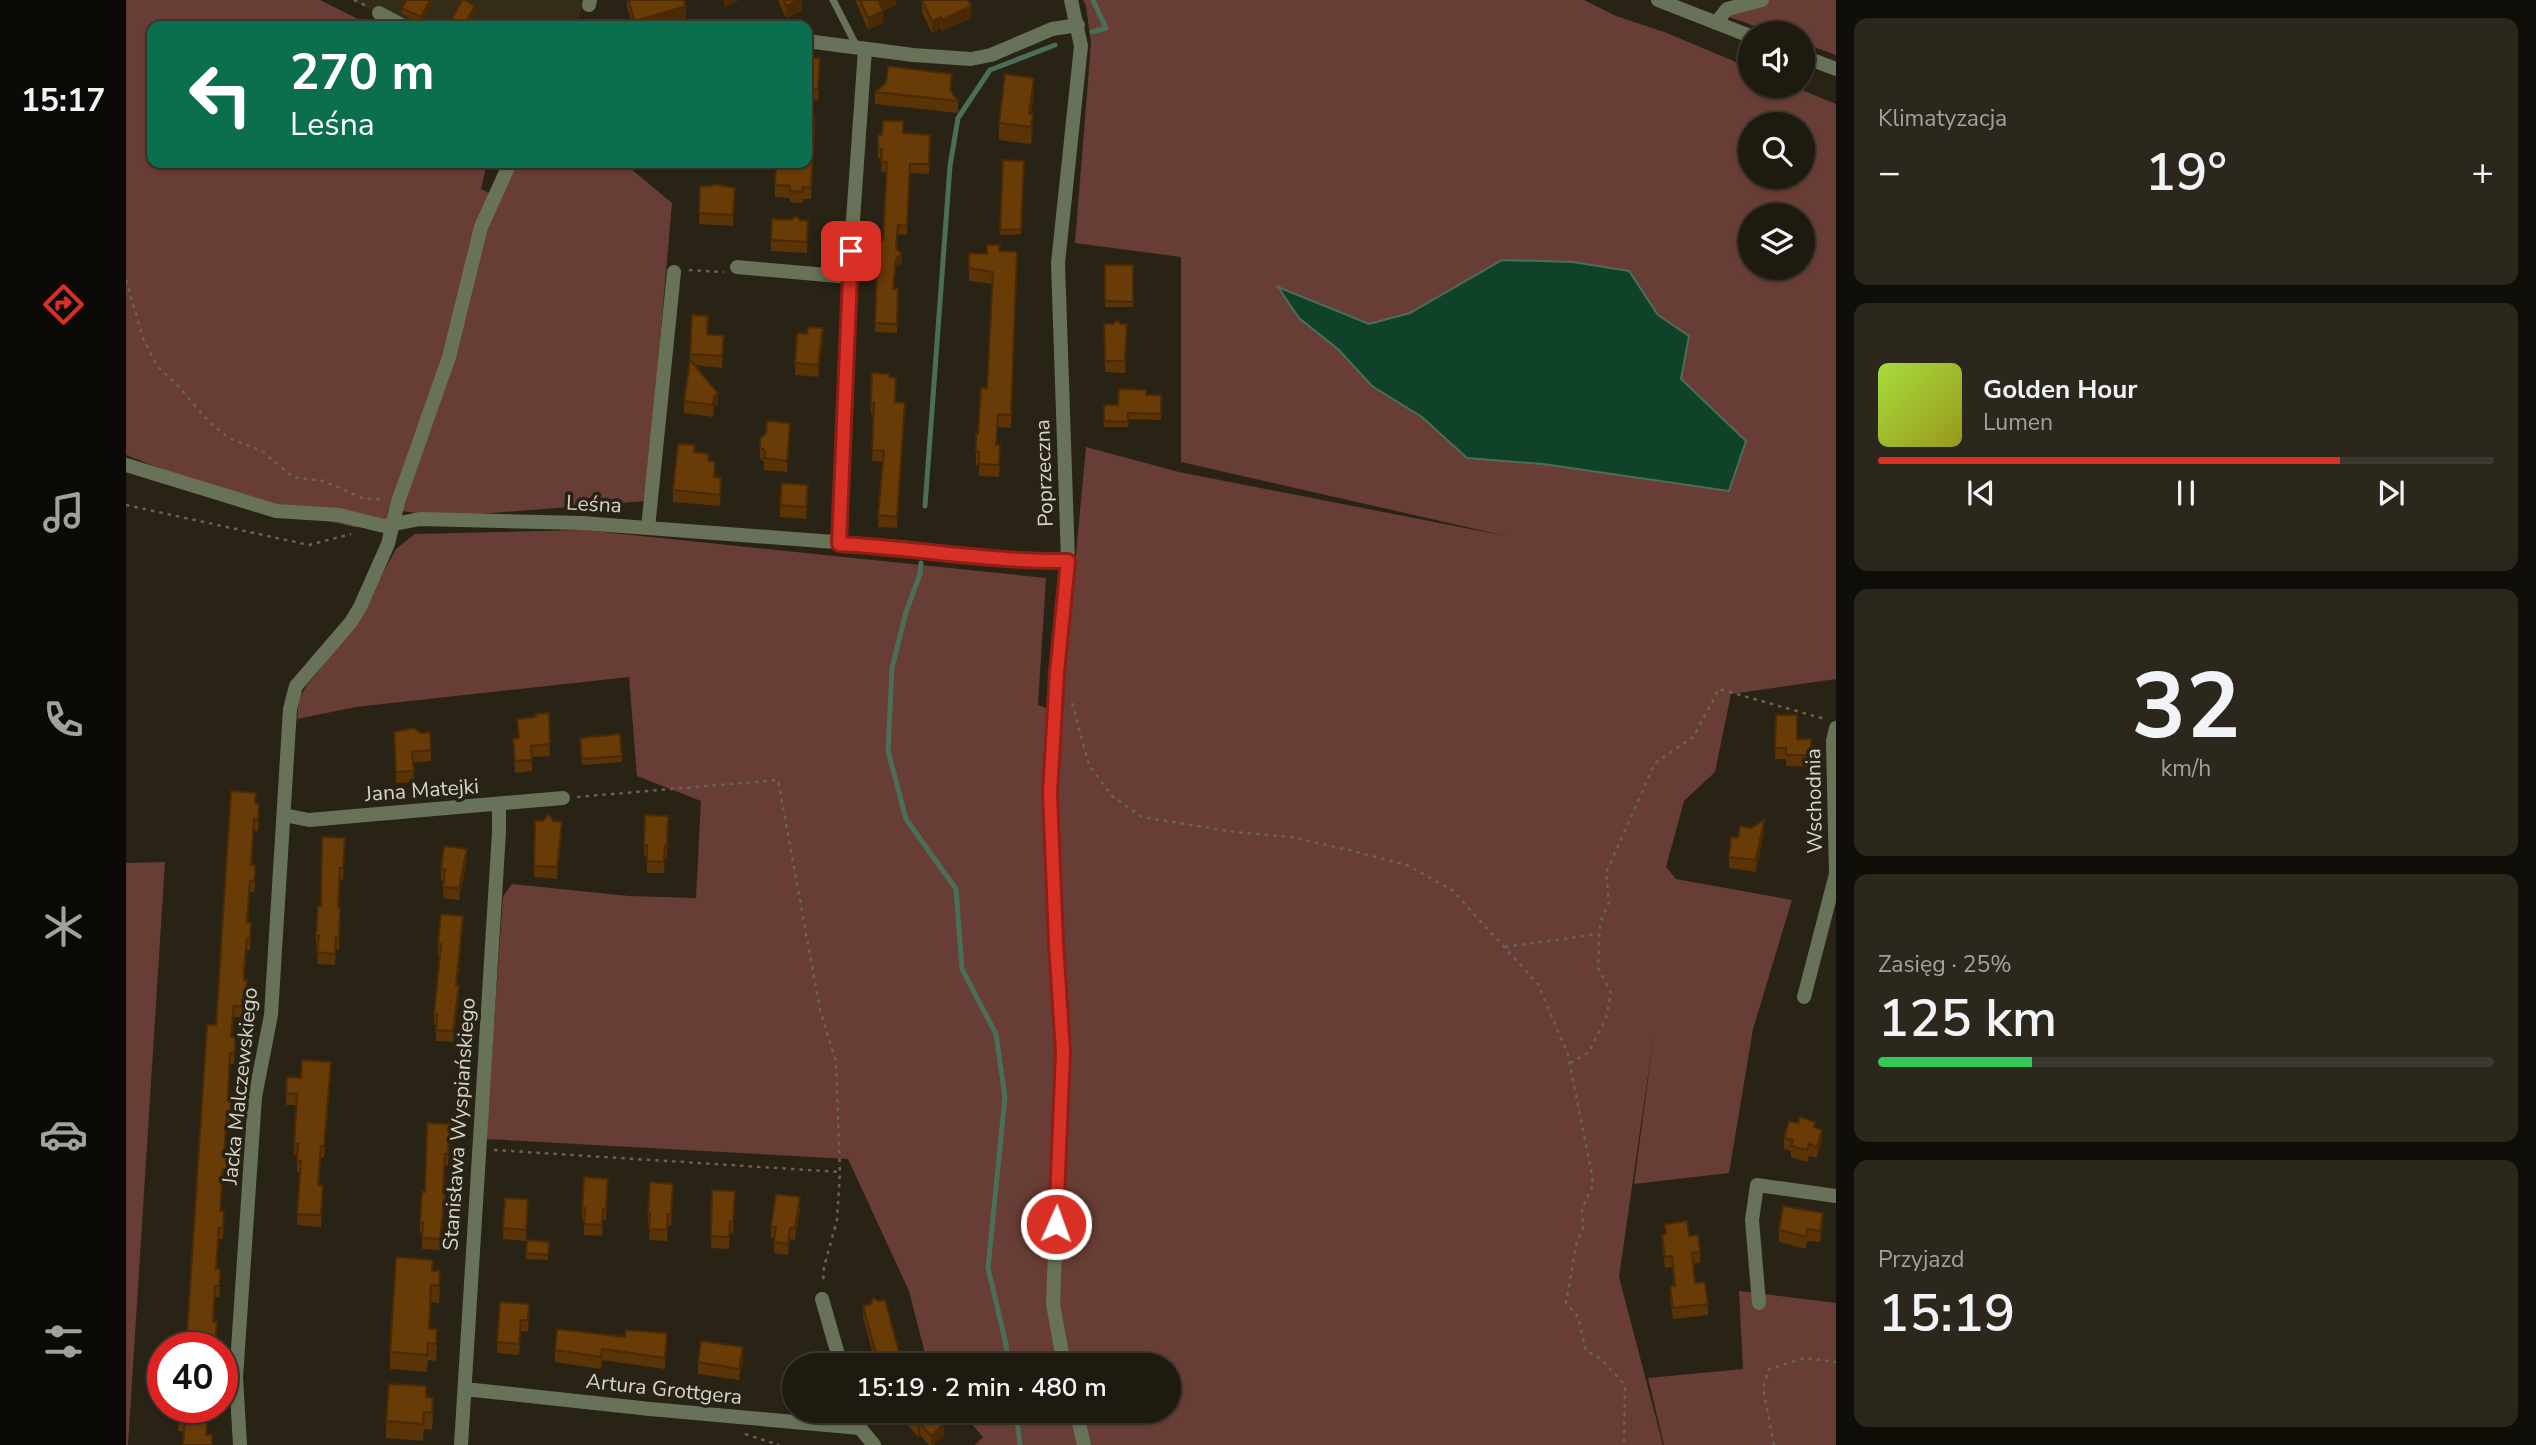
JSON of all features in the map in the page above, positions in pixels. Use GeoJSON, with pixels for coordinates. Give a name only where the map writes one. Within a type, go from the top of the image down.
{"type":"FeatureCollection","features":[{"type":"Feature","properties":{"kind":"street","name":"Poprzeczna"},"geometry":{"type":"LineString","coordinates":[[1063,1353],[1053,1304],[1063,1052],[1050,793],[1057,673],[1068,561],[1058,263],[1081,46],[1072,0]]}},
{"type":"Feature","properties":{"kind":"street"},"geometry":{"type":"LineString","coordinates":[[1658,0],[1738,31]]}},
{"type":"Feature","properties":{"kind":"street"},"geometry":{"type":"LineString","coordinates":[[1716,23],[1727,9],[1762,0]]}},
{"type":"Feature","properties":{"kind":"street"},"geometry":{"type":"LineString","coordinates":[[379,13],[394,21]]}},
{"type":"Feature","properties":{"kind":"street"},"geometry":{"type":"LineString","coordinates":[[812,42],[971,59],[991,55],[1052,29],[1078,25]]}},
{"type":"Feature","properties":{"kind":"street"},"geometry":{"type":"LineString","coordinates":[[839,544],[861,48]]}},
{"type":"Feature","properties":{"kind":"street"},"geometry":{"type":"LineString","coordinates":[[1815,61],[1836,69]]}},
{"type":"Feature","properties":{"kind":"street","name":"Jacka Malczewskiego"},"geometry":{"type":"LineString","coordinates":[[240,1445],[236,1378],[255,1097],[271,1015],[290,709],[296,686],[351,622],[360,607],[388,544],[398,502],[449,357],[481,227],[508,168]]}},
{"type":"Feature","properties":{"kind":"street"},"geometry":{"type":"LineString","coordinates":[[737,267],[849,277]]}},
{"type":"Feature","properties":{"kind":"street"},"geometry":{"type":"LineString","coordinates":[[648,528],[674,272]]}},
{"type":"Feature","properties":{"kind":"street","name":"Leśna"},"geometry":{"type":"LineString","coordinates":[[126,465],[276,511],[339,515],[384,526],[420,519],[582,523],[900,547],[1023,561],[1068,561]]}},
{"type":"Feature","properties":{"kind":"street","name":"Wschodnia"},"geometry":{"type":"LineString","coordinates":[[1804,997],[1836,874],[1833,741],[1836,728]]}},
{"type":"Feature","properties":{"kind":"street","name":"Jana Matejki"},"geometry":{"type":"LineString","coordinates":[[284,815],[309,820],[563,799]]}},
{"type":"Feature","properties":{"kind":"street","name":"Stanisława Wyspiańskiego"},"geometry":{"type":"LineString","coordinates":[[461,1445],[499,805]]}},
{"type":"Feature","properties":{"kind":"street"},"geometry":{"type":"LineString","coordinates":[[1759,1303],[1752,1220],[1758,1185],[1836,1196]]}},
{"type":"Feature","properties":{"kind":"street"},"geometry":{"type":"LineString","coordinates":[[822,1299],[838,1353]]}},
{"type":"Feature","properties":{"kind":"street","name":"Artura Grottgera"},"geometry":{"type":"LineString","coordinates":[[465,1389],[860,1428]]}},
{"type":"Feature","properties":{"kind":"street"},"geometry":{"type":"LineString","coordinates":[[859,1423],[874,1445]]}},
{"type":"Feature","properties":{"kind":"street"},"geometry":{"type":"LineString","coordinates":[[1079,1423],[1084,1445]]}},
{"type":"Feature","properties":{"kind":"lane"},"geometry":{"type":"LineString","coordinates":[[833,0],[861,48]]}},
{"type":"Feature","properties":{"kind":"path"},"geometry":{"type":"LineString","coordinates":[[674,272],[699,270],[723,273],[737,267]]}},
{"type":"Feature","properties":{"kind":"path"},"geometry":{"type":"LineString","coordinates":[[126,280],[143,338],[157,366],[210,423],[229,438],[262,451],[293,477],[324,481],[362,498],[398,502]]}},
{"type":"Feature","properties":{"kind":"path"},"geometry":{"type":"LineString","coordinates":[[126,505],[309,545],[359,532]]}},
{"type":"Feature","properties":{"kind":"path"},"geometry":{"type":"LineString","coordinates":[[1057,673],[1066,680],[1089,765],[1112,796],[1142,817],[1235,832],[1291,837],[1407,865],[1452,890],[1538,984],[1570,1063],[1592,1175],[1592,1185],[1582,1209],[1583,1229],[1577,1241],[1566,1303],[1578,1317],[1586,1351],[1601,1359],[1625,1385],[1624,1445]]}},
{"type":"Feature","properties":{"kind":"path"},"geometry":{"type":"LineString","coordinates":[[1570,1063],[1589,1052],[1606,1018],[1611,993],[1598,968],[1600,923],[1609,902],[1606,873],[1656,763],[1693,737],[1719,689],[1836,722]]}},
{"type":"Feature","properties":{"kind":"path"},"geometry":{"type":"LineString","coordinates":[[563,799],[778,780],[820,1010],[836,1062],[840,1172],[837,1220],[824,1266],[822,1299]]}},
{"type":"Feature","properties":{"kind":"path"},"geometry":{"type":"LineString","coordinates":[[1505,947],[1599,934]]}},
{"type":"Feature","properties":{"kind":"path"},"geometry":{"type":"LineString","coordinates":[[478,1149],[840,1172]]}},
{"type":"Feature","properties":{"kind":"path"},"geometry":{"type":"LineString","coordinates":[[1774,1445],[1763,1388],[1769,1369],[1805,1358],[1836,1362]]}},
{"type":"Feature","properties":{"kind":"shaded area"},"geometry":{"type":"Polygon","coordinates":[[[126,0],[320,0],[362,21],[147,21],[147,168],[486,168],[481,189],[498,197],[511,168],[630,168],[672,203],[646,501],[441,517],[389,509],[386,526],[354,527],[238,499],[126,455],[126,0]]]}},
{"type":"Feature","properties":{"kind":"shaded area"},"geometry":{"type":"Polygon","coordinates":[[[352,0],[580,0],[586,3],[576,21],[392,21],[352,0]]]}},
{"type":"Feature","properties":{"kind":"shaded area"},"geometry":{"type":"Polygon","coordinates":[[[1083,0],[1584,0],[1616,16],[1667,33],[1738,63],[1738,98],[1815,98],[1815,95],[1836,104],[1836,679],[1731,694],[1715,772],[1684,801],[1666,867],[1676,879],[1792,900],[1753,1029],[1729,1173],[1634,1184],[1654,1034],[1619,1277],[1663,1445],[975,1445],[983,1437],[971,1423],[1181,1423],[1181,1353],[925,1353],[909,1291],[848,1159],[486,1139],[503,896],[512,884],[629,896],[696,898],[701,801],[637,776],[629,677],[356,707],[297,719],[299,699],[307,685],[352,629],[396,549],[415,534],[584,530],[1046,578],[1038,705],[1061,714],[1086,447],[1179,472],[1506,536],[1181,462],[1181,257],[1075,243],[1091,43],[1083,0]]]}},
{"type":"Feature","properties":{"kind":"shaded area"},"geometry":{"type":"Polygon","coordinates":[[[1751,0],[1836,0],[1836,55],[1815,47],[1815,21],[1740,21],[1729,17],[1751,0]]]}},
{"type":"Feature","properties":{"kind":"shaded area"},"geometry":{"type":"Polygon","coordinates":[[[1502,260],[1573,262],[1629,271],[1658,315],[1689,336],[1681,379],[1746,441],[1729,491],[1543,464],[1467,458],[1422,417],[1372,386],[1339,350],[1299,318],[1278,287],[1369,324],[1410,313],[1502,260]]]}},
{"type":"Feature","properties":{"kind":"shaded area"},"geometry":{"type":"Polygon","coordinates":[[[165,862],[128,1445],[126,1445],[126,863],[165,862]]]}},
{"type":"Feature","properties":{"kind":"shaded area"},"geometry":{"type":"Polygon","coordinates":[[[1739,1291],[1836,1303],[1836,1445],[1664,1445],[1648,1378],[1743,1369],[1739,1291]]]}},
{"type":"Feature","properties":{"kind":"building"},"geometry":{"type":"Polygon","coordinates":[[[406,0],[430,0],[421,17],[402,8],[406,0]]]}},
{"type":"Feature","properties":{"kind":"building"},"geometry":{"type":"Polygon","coordinates":[[[462,0],[475,6],[466,21],[452,18],[462,0]]]}},
{"type":"Feature","properties":{"kind":"building"},"geometry":{"type":"Polygon","coordinates":[[[628,0],[684,0],[686,6],[635,21],[628,0]]]}},
{"type":"Feature","properties":{"kind":"building"},"geometry":{"type":"Polygon","coordinates":[[[784,0],[800,0],[786,6],[784,0]]]}},
{"type":"Feature","properties":{"kind":"building"},"geometry":{"type":"Polygon","coordinates":[[[860,0],[881,0],[879,1],[883,11],[868,18],[860,0]]]}},
{"type":"Feature","properties":{"kind":"building"},"geometry":{"type":"Polygon","coordinates":[[[968,0],[971,6],[942,20],[941,17],[932,21],[922,1],[968,0]]]}},
{"type":"Feature","properties":{"kind":"building"},"geometry":{"type":"Polygon","coordinates":[[[812,57],[820,58],[818,89],[812,89],[812,57]]]}},
{"type":"Feature","properties":{"kind":"building"},"geometry":{"type":"Polygon","coordinates":[[[888,66],[952,74],[950,90],[958,101],[875,92],[886,83],[888,66]]]}},
{"type":"Feature","properties":{"kind":"building"},"geometry":{"type":"Polygon","coordinates":[[[1005,74],[1034,78],[1029,114],[1033,114],[1031,127],[999,123],[1005,74]]]}},
{"type":"Feature","properties":{"kind":"building"},"geometry":{"type":"Polygon","coordinates":[[[812,119],[815,119],[811,188],[803,187],[802,192],[790,191],[790,186],[775,185],[776,168],[812,168],[812,119]]]}},
{"type":"Feature","properties":{"kind":"building"},"geometry":{"type":"Polygon","coordinates":[[[883,121],[903,121],[903,133],[930,135],[929,164],[910,164],[907,226],[898,225],[896,248],[902,254],[896,259],[893,289],[898,289],[897,324],[875,323],[878,240],[883,240],[887,162],[881,162],[882,149],[878,148],[878,134],[882,135],[883,121]]]}},
{"type":"Feature","properties":{"kind":"building"},"geometry":{"type":"Polygon","coordinates":[[[1003,160],[1024,161],[1021,229],[1000,230],[1003,160]]]}},
{"type":"Feature","properties":{"kind":"building"},"geometry":{"type":"Polygon","coordinates":[[[712,184],[735,188],[733,215],[699,213],[700,186],[712,184]]]}},
{"type":"Feature","properties":{"kind":"building"},"geometry":{"type":"Polygon","coordinates":[[[796,216],[800,220],[808,221],[807,242],[771,240],[772,219],[791,220],[796,216]]]}},
{"type":"Feature","properties":{"kind":"building"},"geometry":{"type":"Polygon","coordinates":[[[987,245],[1000,245],[999,251],[1017,252],[1011,415],[998,414],[996,445],[1000,445],[999,465],[979,464],[979,452],[976,452],[981,388],[987,388],[993,272],[969,268],[969,253],[987,254],[987,245]]]}},
{"type":"Feature","properties":{"kind":"building"},"geometry":{"type":"Polygon","coordinates":[[[1105,265],[1133,265],[1133,302],[1105,301],[1105,265]]]}},
{"type":"Feature","properties":{"kind":"building"},"geometry":{"type":"Polygon","coordinates":[[[692,315],[708,316],[707,334],[724,336],[722,356],[690,354],[692,315]]]}},
{"type":"Feature","properties":{"kind":"building"},"geometry":{"type":"Polygon","coordinates":[[[1117,320],[1121,324],[1127,324],[1125,361],[1105,361],[1104,324],[1113,324],[1117,320]]]}},
{"type":"Feature","properties":{"kind":"building"},"geometry":{"type":"Polygon","coordinates":[[[808,327],[823,328],[818,365],[795,363],[797,333],[807,334],[808,327]]]}},
{"type":"Feature","properties":{"kind":"building"},"geometry":{"type":"Polygon","coordinates":[[[690,360],[718,393],[714,396],[713,405],[684,401],[690,360]]]}},
{"type":"Feature","properties":{"kind":"building"},"geometry":{"type":"Polygon","coordinates":[[[872,373],[890,374],[889,377],[896,378],[895,402],[905,403],[897,517],[878,515],[884,451],[872,450],[872,373]]]}},
{"type":"Feature","properties":{"kind":"building"},"geometry":{"type":"Polygon","coordinates":[[[1119,389],[1146,390],[1146,395],[1161,395],[1161,414],[1128,413],[1128,422],[1104,421],[1104,405],[1118,405],[1119,389]]]}},
{"type":"Feature","properties":{"kind":"building"},"geometry":{"type":"Polygon","coordinates":[[[767,421],[790,423],[787,461],[764,458],[765,451],[760,447],[760,439],[766,433],[767,421]]]}},
{"type":"Feature","properties":{"kind":"building"},"geometry":{"type":"Polygon","coordinates":[[[678,444],[695,445],[694,452],[709,454],[708,461],[715,462],[714,477],[721,478],[720,495],[673,490],[678,444]]]}},
{"type":"Feature","properties":{"kind":"building"},"geometry":{"type":"Polygon","coordinates":[[[782,483],[808,485],[806,507],[780,505],[782,483]]]}},
{"type":"Feature","properties":{"kind":"building"},"geometry":{"type":"Polygon","coordinates":[[[549,713],[550,744],[531,746],[532,760],[515,761],[513,739],[519,738],[517,719],[549,713]]]}},
{"type":"Feature","properties":{"kind":"building"},"geometry":{"type":"Polygon","coordinates":[[[1776,715],[1797,715],[1797,739],[1811,739],[1811,755],[1786,755],[1786,748],[1775,748],[1776,715]]]}},
{"type":"Feature","properties":{"kind":"building"},"geometry":{"type":"Polygon","coordinates":[[[414,728],[421,733],[430,732],[431,750],[412,752],[414,771],[396,772],[394,732],[414,728]]]}},
{"type":"Feature","properties":{"kind":"building"},"geometry":{"type":"Polygon","coordinates":[[[620,734],[622,756],[582,759],[580,738],[620,734]]]}},
{"type":"Feature","properties":{"kind":"building"},"geometry":{"type":"Polygon","coordinates":[[[231,791],[256,793],[255,803],[259,804],[258,820],[254,819],[251,865],[255,865],[255,873],[254,881],[250,881],[247,922],[251,923],[244,969],[244,980],[247,980],[246,996],[243,996],[242,1006],[234,1006],[231,1037],[235,1037],[235,1045],[234,1053],[230,1053],[228,1094],[232,1094],[230,1111],[227,1111],[224,1152],[228,1153],[227,1169],[223,1169],[220,1211],[224,1211],[223,1228],[219,1228],[216,1269],[220,1269],[219,1286],[215,1286],[213,1322],[217,1322],[216,1332],[187,1332],[207,1025],[216,1025],[231,791]]]}},
{"type":"Feature","properties":{"kind":"building"},"geometry":{"type":"Polygon","coordinates":[[[549,814],[553,821],[562,822],[557,867],[534,866],[535,820],[543,821],[549,814]]]}},
{"type":"Feature","properties":{"kind":"building"},"geometry":{"type":"Polygon","coordinates":[[[645,815],[668,816],[664,862],[647,861],[647,845],[644,845],[645,815]]]}},
{"type":"Feature","properties":{"kind":"building"},"geometry":{"type":"Polygon","coordinates":[[[1764,820],[1756,860],[1729,857],[1731,837],[1738,838],[1740,826],[1751,828],[1764,820]]]}},
{"type":"Feature","properties":{"kind":"building"},"geometry":{"type":"Polygon","coordinates":[[[322,837],[345,838],[343,868],[340,868],[339,938],[336,937],[335,954],[317,952],[322,837]]]}},
{"type":"Feature","properties":{"kind":"building"},"geometry":{"type":"Polygon","coordinates":[[[444,846],[467,849],[459,888],[443,887],[445,870],[441,869],[444,846]]]}},
{"type":"Feature","properties":{"kind":"building"},"geometry":{"type":"Polygon","coordinates":[[[441,914],[463,916],[453,1031],[436,1030],[437,1014],[434,1014],[441,914]]]}},
{"type":"Feature","properties":{"kind":"building"},"geometry":{"type":"Polygon","coordinates":[[[302,1060],[331,1062],[318,1185],[323,1185],[321,1215],[297,1214],[301,1161],[297,1161],[298,1144],[294,1144],[297,1094],[286,1093],[287,1077],[301,1078],[302,1060]]]}},
{"type":"Feature","properties":{"kind":"building"},"geometry":{"type":"Polygon","coordinates":[[[1800,1117],[1815,1122],[1814,1127],[1822,1130],[1817,1147],[1809,1144],[1807,1150],[1791,1146],[1793,1140],[1784,1138],[1789,1121],[1798,1123],[1800,1117]]]}},
{"type":"Feature","properties":{"kind":"building"},"geometry":{"type":"Polygon","coordinates":[[[427,1123],[450,1124],[448,1154],[445,1154],[445,1193],[440,1239],[422,1238],[423,1222],[420,1222],[422,1191],[425,1192],[427,1123]]]}},
{"type":"Feature","properties":{"kind":"building"},"geometry":{"type":"Polygon","coordinates":[[[584,1177],[608,1179],[602,1225],[584,1224],[584,1177]]]}},
{"type":"Feature","properties":{"kind":"building"},"geometry":{"type":"Polygon","coordinates":[[[650,1182],[673,1184],[667,1230],[649,1229],[650,1182]]]}},
{"type":"Feature","properties":{"kind":"building"},"geometry":{"type":"Polygon","coordinates":[[[712,1190],[735,1191],[729,1237],[711,1236],[712,1190]]]}},
{"type":"Feature","properties":{"kind":"building"},"geometry":{"type":"Polygon","coordinates":[[[776,1194],[800,1197],[795,1228],[790,1228],[788,1244],[774,1242],[776,1227],[771,1227],[776,1194]]]}},
{"type":"Feature","properties":{"kind":"building"},"geometry":{"type":"Polygon","coordinates":[[[505,1198],[528,1199],[526,1230],[503,1228],[505,1198]]]}},
{"type":"Feature","properties":{"kind":"building"},"geometry":{"type":"Polygon","coordinates":[[[1783,1206],[1823,1213],[1820,1231],[1807,1229],[1806,1237],[1779,1230],[1783,1206]]]}},
{"type":"Feature","properties":{"kind":"building"},"geometry":{"type":"Polygon","coordinates":[[[1687,1221],[1689,1236],[1698,1235],[1700,1252],[1692,1253],[1695,1283],[1705,1282],[1708,1304],[1673,1308],[1670,1286],[1675,1286],[1672,1256],[1665,1257],[1662,1235],[1666,1234],[1665,1224],[1687,1221]]]}},
{"type":"Feature","properties":{"kind":"building"},"geometry":{"type":"Polygon","coordinates":[[[527,1240],[549,1242],[548,1255],[526,1253],[527,1240]]]}},
{"type":"Feature","properties":{"kind":"building"},"geometry":{"type":"Polygon","coordinates":[[[396,1257],[433,1260],[432,1271],[440,1271],[439,1286],[431,1285],[429,1329],[437,1329],[436,1344],[428,1343],[427,1355],[390,1352],[396,1257]]]}},
{"type":"Feature","properties":{"kind":"building"},"geometry":{"type":"Polygon","coordinates":[[[873,1298],[885,1300],[899,1353],[876,1353],[863,1306],[871,1304],[873,1298]]]}},
{"type":"Feature","properties":{"kind":"building"},"geometry":{"type":"Polygon","coordinates":[[[500,1302],[529,1304],[528,1320],[521,1320],[519,1344],[497,1342],[500,1302]]]}},
{"type":"Feature","properties":{"kind":"building"},"geometry":{"type":"Polygon","coordinates":[[[557,1329],[625,1337],[626,1330],[667,1333],[665,1358],[602,1349],[601,1357],[555,1350],[557,1329]]]}},
{"type":"Feature","properties":{"kind":"building"},"geometry":{"type":"Polygon","coordinates":[[[701,1341],[743,1347],[739,1369],[698,1362],[701,1341]]]}},
{"type":"Feature","properties":{"kind":"building"},"geometry":{"type":"Polygon","coordinates":[[[389,1384],[426,1386],[426,1397],[433,1398],[432,1413],[424,1412],[423,1424],[386,1421],[389,1384]]]}},
{"type":"Feature","properties":{"kind":"building"},"geometry":{"type":"Polygon","coordinates":[[[185,1423],[207,1423],[206,1435],[212,1435],[212,1445],[183,1445],[185,1423]]]}},
{"type":"Feature","properties":{"kind":"building"},"geometry":{"type":"Polygon","coordinates":[[[916,1423],[944,1424],[931,1436],[916,1423]]]}},
{"type":"Feature","properties":{"kind":"waterway"},"geometry":{"type":"LineString","coordinates":[[1092,32],[1106,28],[1093,0]]}},
{"type":"Feature","properties":{"kind":"waterway"},"geometry":{"type":"LineString","coordinates":[[925,506],[950,166],[958,118],[990,70],[1055,45]]}},
{"type":"Feature","properties":{"kind":"waterway"},"geometry":{"type":"LineString","coordinates":[[921,563],[892,668],[888,751],[906,819],[956,889],[962,969],[996,1034],[1005,1097],[988,1268],[1007,1353]]}},
{"type":"Feature","properties":{"kind":"waterway"},"geometry":{"type":"LineString","coordinates":[[1017,1423],[1020,1445]]}},
{"type":"Feature","properties":{"kind":"route"},"geometry":{"type":"LineString","coordinates":[[851,251],[839,544],[900,547],[1023,561],[1068,561],[1057,673],[1050,793],[1063,1052],[1056,1224]]}}]}
